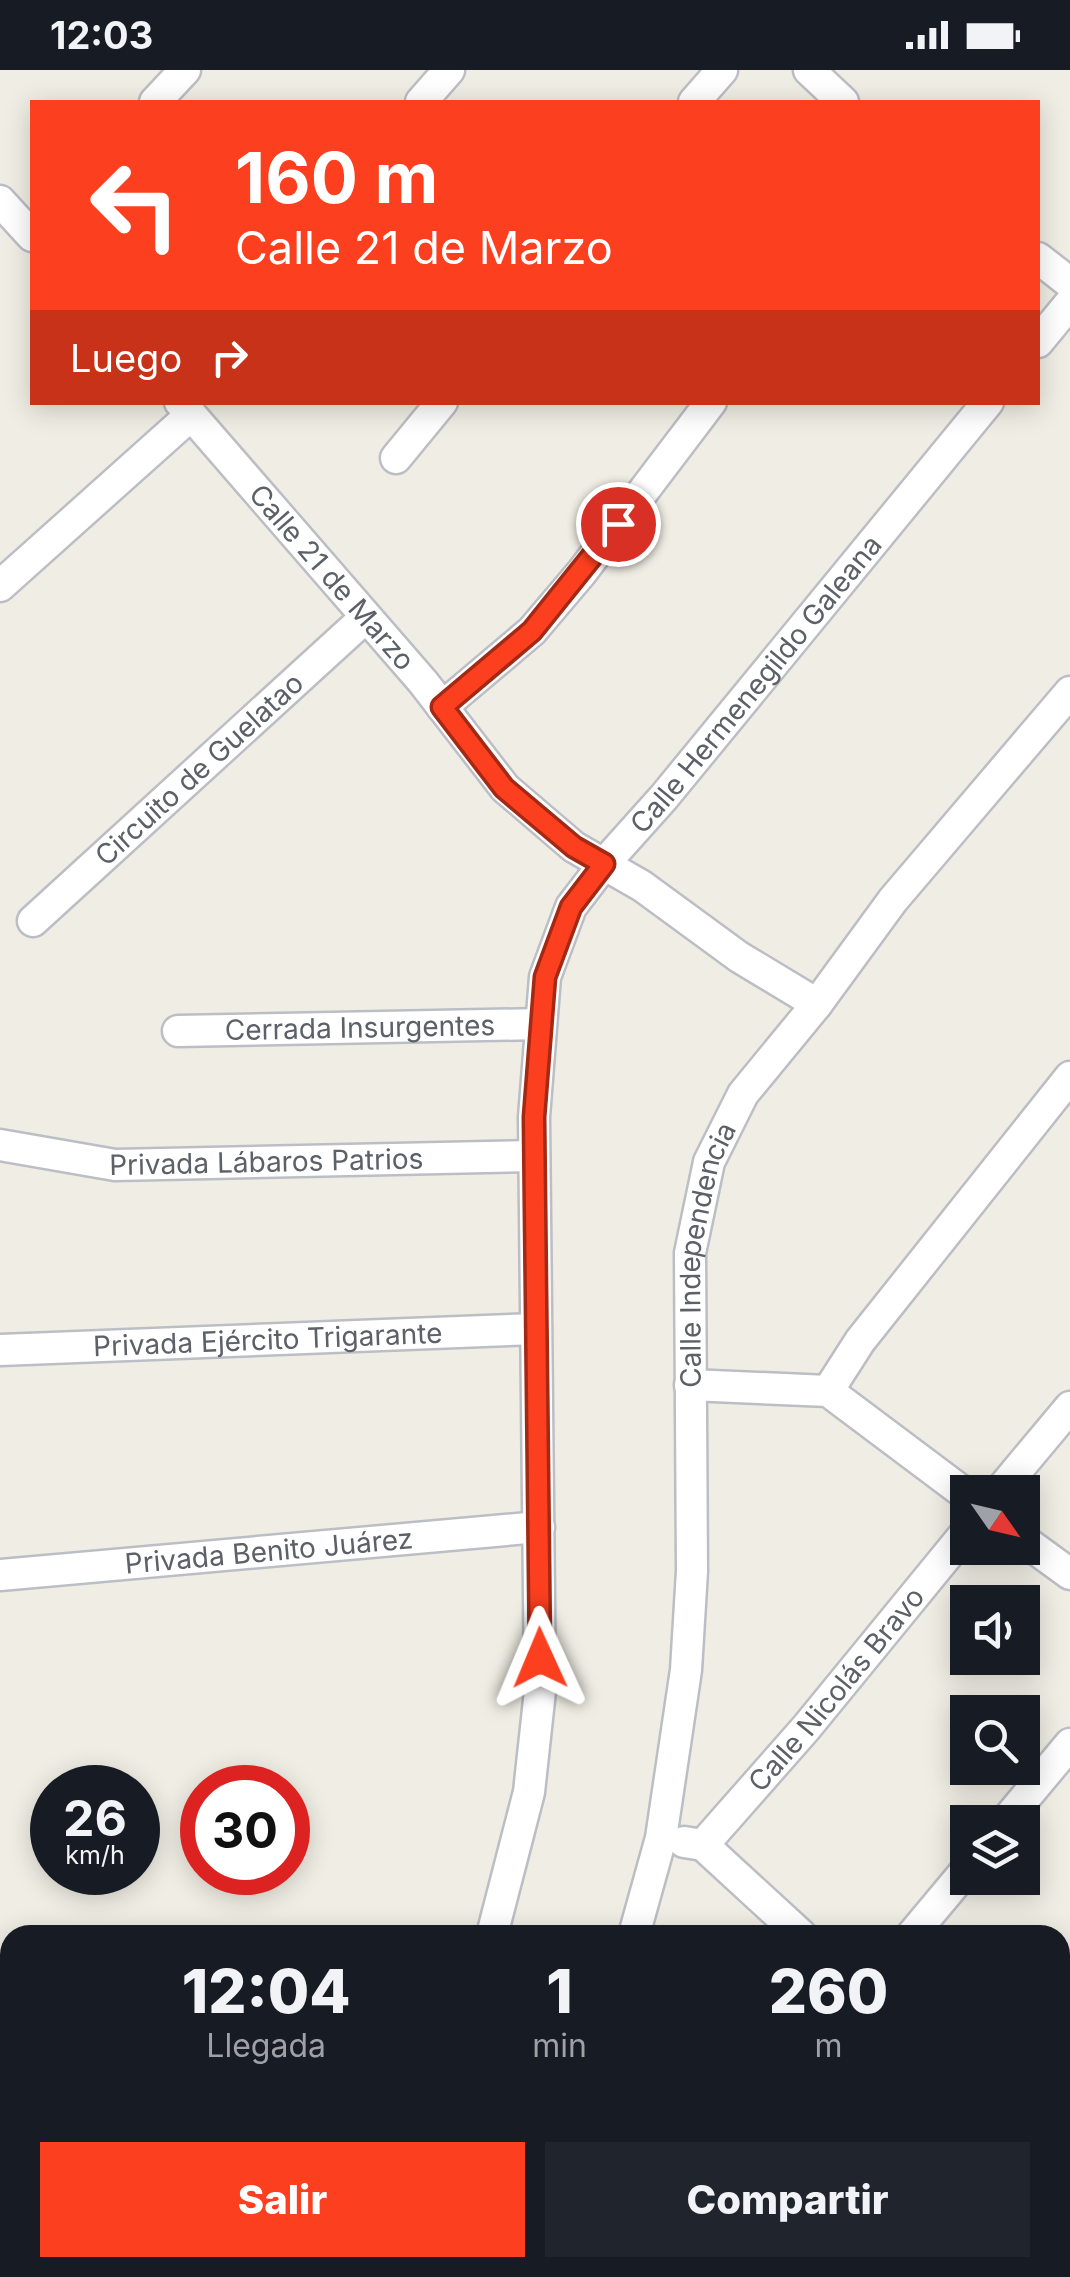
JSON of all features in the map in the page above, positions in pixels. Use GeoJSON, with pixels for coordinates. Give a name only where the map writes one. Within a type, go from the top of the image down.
{"type":"FeatureCollection","features":[{"type":"Feature","properties":{"kind":"street"},"geometry":{"type":"LineString","coordinates":[[157,100],[185,70]]}},
{"type":"Feature","properties":{"kind":"street"},"geometry":{"type":"LineString","coordinates":[[422,100],[448,70]]}},
{"type":"Feature","properties":{"kind":"street"},"geometry":{"type":"LineString","coordinates":[[696,100],[722,70]]}},
{"type":"Feature","properties":{"kind":"street"},"geometry":{"type":"LineString","coordinates":[[809,70],[841,100]]}},
{"type":"Feature","properties":{"kind":"street"},"geometry":{"type":"LineString","coordinates":[[0,201],[30,234]]}},
{"type":"Feature","properties":{"kind":"street"},"geometry":{"type":"LineString","coordinates":[[1040,260],[1070,284]]}},
{"type":"Feature","properties":{"kind":"street"},"geometry":{"type":"LineString","coordinates":[[1040,340],[1070,303]]}},
{"type":"Feature","properties":{"kind":"street"},"geometry":{"type":"LineString","coordinates":[[396,458],[440,405]]}},
{"type":"Feature","properties":{"kind":"street"},"geometry":{"type":"LineString","coordinates":[[442,707],[532,631],[710,405]]}},
{"type":"Feature","properties":{"kind":"street","name":"Calle Hermenegildo Galeana"},"geometry":{"type":"LineString","coordinates":[[494,1925],[530,1792],[540,1690],[534,1156],[545,977],[571,907],[604,864],[986,405]]}},
{"type":"Feature","properties":{"kind":"street"},"geometry":{"type":"LineString","coordinates":[[0,586],[186,409]]}},
{"type":"Feature","properties":{"kind":"street","name":"Calle 21 de Marzo"},"geometry":{"type":"LineString","coordinates":[[186,409],[442,707],[504,788],[574,847],[642,886],[739,956],[817,1004]]}},
{"type":"Feature","properties":{"kind":"street","name":"Circuito de Guelatao"},"geometry":{"type":"LineString","coordinates":[[34,921],[366,617]]}},
{"type":"Feature","properties":{"kind":"street","name":"Calle Independencia"},"geometry":{"type":"LineString","coordinates":[[637,1925],[661,1838],[686,1670],[692,1571],[690,1253],[710,1162],[743,1094],[817,1004],[892,900],[1070,692]]}},
{"type":"Feature","properties":{"kind":"street","name":"Cerrada Insurgentes"},"geometry":{"type":"LineString","coordinates":[[178,1031],[541,1024]]}},
{"type":"Feature","properties":{"kind":"street"},"geometry":{"type":"LineString","coordinates":[[828,1391],[860,1341],[1070,1077]]}},
{"type":"Feature","properties":{"kind":"street","name":"Privada Lábaros Patrios"},"geometry":{"type":"LineString","coordinates":[[0,1145],[115,1165],[534,1156]]}},
{"type":"Feature","properties":{"kind":"street","name":"Privada Ejército Trigarante"},"geometry":{"type":"LineString","coordinates":[[0,1350],[536,1329]]}},
{"type":"Feature","properties":{"kind":"street"},"geometry":{"type":"LineString","coordinates":[[690,1385],[828,1391],[950,1482]]}},
{"type":"Feature","properties":{"kind":"street"},"geometry":{"type":"LineString","coordinates":[[1013,1475],[1070,1407]]}},
{"type":"Feature","properties":{"kind":"street","name":"Privada Benito Juárez"},"geometry":{"type":"LineString","coordinates":[[0,1575],[540,1527]]}},
{"type":"Feature","properties":{"kind":"street","name":"Calle Nicolás Bravo"},"geometry":{"type":"LineString","coordinates":[[703,1845],[806,1728],[950,1552]]}},
{"type":"Feature","properties":{"kind":"street"},"geometry":{"type":"LineString","coordinates":[[1040,1552],[1070,1574]]}},
{"type":"Feature","properties":{"kind":"street"},"geometry":{"type":"LineString","coordinates":[[1019,1805],[1070,1744]]}},
{"type":"Feature","properties":{"kind":"street"},"geometry":{"type":"LineString","coordinates":[[661,1838],[703,1845],[790,1925]]}},
{"type":"Feature","properties":{"kind":"street"},"geometry":{"type":"LineString","coordinates":[[920,1925],[950,1890]]}},
{"type":"Feature","properties":{"kind":"route"},"geometry":{"type":"LineString","coordinates":[[540,1658],[534,1117],[545,977],[571,907],[604,864],[574,847],[504,788],[442,707],[532,631],[618,524]]}}]}
